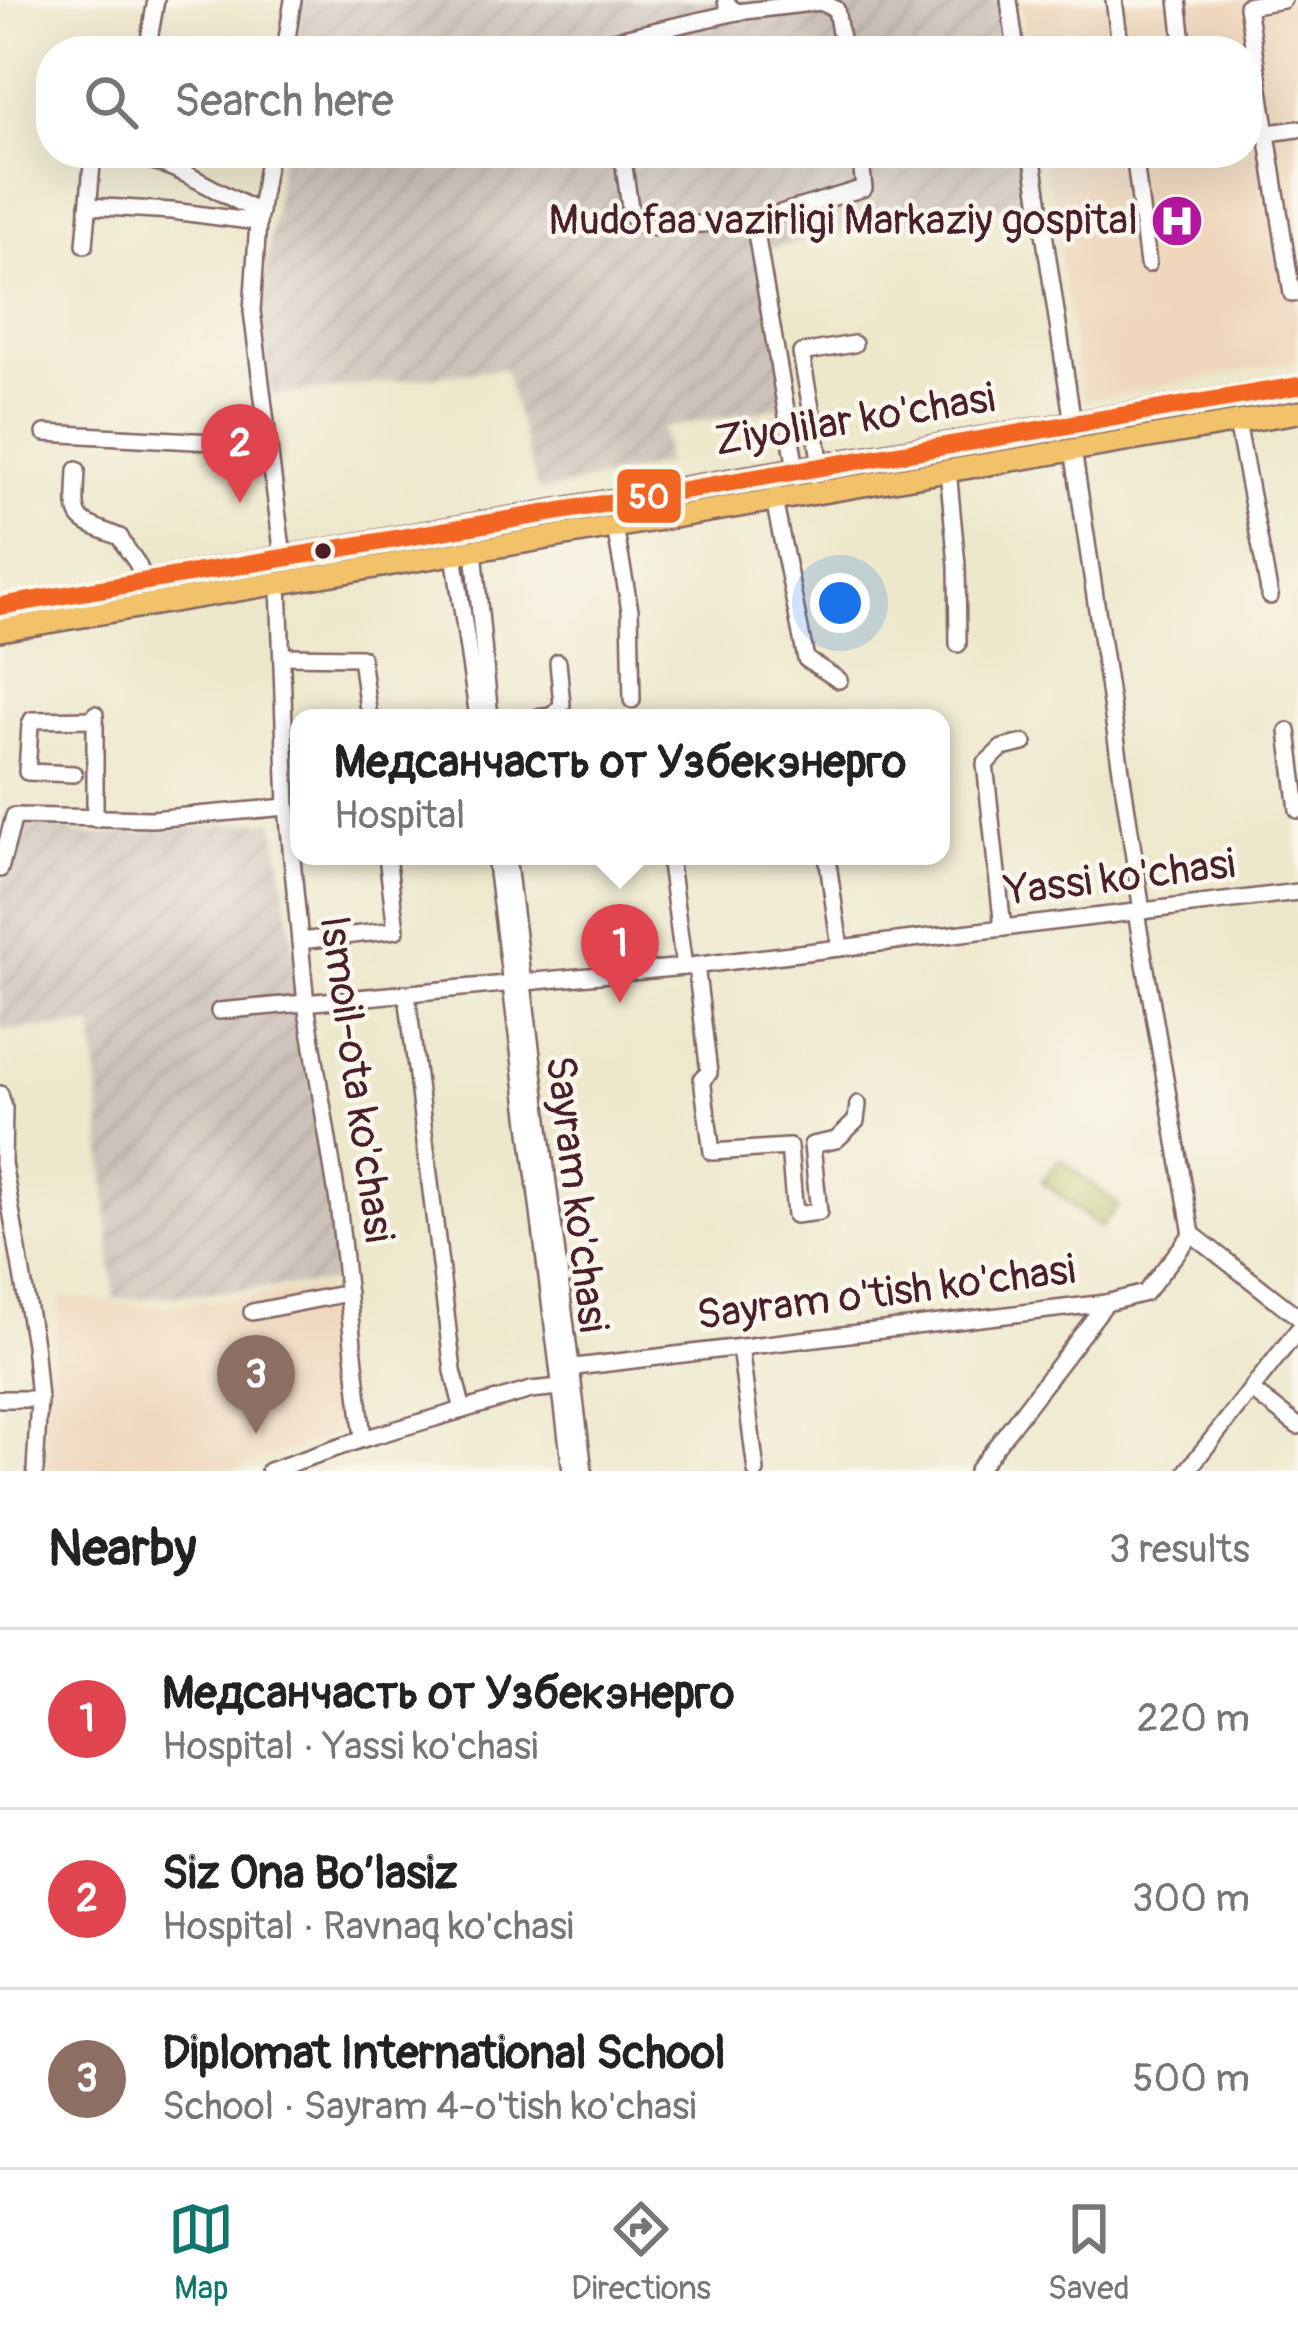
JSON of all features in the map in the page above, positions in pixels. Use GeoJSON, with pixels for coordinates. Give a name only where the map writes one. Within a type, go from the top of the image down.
{"type":"FeatureCollection","features":[{"type":"Feature","properties":{"kind":"main road","name":"Ziyolilar ko'chasi"},"geometry":{"type":"LineString","coordinates":[[0,606],[1298,386]]}},
{"type":"Feature","properties":{"kind":"main road"},"geometry":{"type":"LineString","coordinates":[[1180,407],[1184,430]]}},
{"type":"Feature","properties":{"kind":"main road","name":"Ziyolilar ko'chasi"},"geometry":{"type":"LineString","coordinates":[[0,630],[1298,412]]}},
{"type":"Feature","properties":{"kind":"main road"},"geometry":{"type":"LineString","coordinates":[[796,469],[801,495]]}},
{"type":"Feature","properties":{"kind":"main road"},"geometry":{"type":"LineString","coordinates":[[461,527],[464,552]]}},
{"type":"Feature","properties":{"kind":"street"},"geometry":{"type":"LineString","coordinates":[[150,36],[156,0]]}},
{"type":"Feature","properties":{"kind":"street"},"geometry":{"type":"LineString","coordinates":[[287,36],[292,0]]}},
{"type":"Feature","properties":{"kind":"street"},"geometry":{"type":"LineString","coordinates":[[1009,0],[1014,36]]}},
{"type":"Feature","properties":{"kind":"street"},"geometry":{"type":"LineString","coordinates":[[1114,0],[1118,36]]}},
{"type":"Feature","properties":{"kind":"street"},"geometry":{"type":"LineString","coordinates":[[1178,0],[1182,36]]}},
{"type":"Feature","properties":{"kind":"street"},"geometry":{"type":"LineString","coordinates":[[1251,36],[1247,6],[1283,0]]}},
{"type":"Feature","properties":{"kind":"street"},"geometry":{"type":"LineString","coordinates":[[638,36],[732,6],[820,2],[836,9],[840,36]]}},
{"type":"Feature","properties":{"kind":"street"},"geometry":{"type":"LineString","coordinates":[[1262,106],[1292,294],[1298,293]]}},
{"type":"Feature","properties":{"kind":"street"},"geometry":{"type":"LineString","coordinates":[[1262,134],[1298,129]]}},
{"type":"Feature","properties":{"kind":"street"},"geometry":{"type":"LineString","coordinates":[[85,245],[92,168]]}},
{"type":"Feature","properties":{"kind":"street"},"geometry":{"type":"LineString","coordinates":[[176,168],[259,217]]}},
{"type":"Feature","properties":{"kind":"street"},"geometry":{"type":"LineString","coordinates":[[267,168],[252,311],[283,557]]}},
{"type":"Feature","properties":{"kind":"street"},"geometry":{"type":"LineString","coordinates":[[624,168],[631,214],[636,224],[649,227],[754,221],[864,188],[862,168]]}},
{"type":"Feature","properties":{"kind":"street"},"geometry":{"type":"LineString","coordinates":[[1034,168],[1073,424]]}},
{"type":"Feature","properties":{"kind":"street"},"geometry":{"type":"LineString","coordinates":[[1136,168],[1148,264]]}},
{"type":"Feature","properties":{"kind":"street"},"geometry":{"type":"LineString","coordinates":[[88,206],[259,217]]}},
{"type":"Feature","properties":{"kind":"street"},"geometry":{"type":"LineString","coordinates":[[754,221],[796,469]]}},
{"type":"Feature","properties":{"kind":"street"},"geometry":{"type":"LineString","coordinates":[[821,464],[801,353],[854,344]]}},
{"type":"Feature","properties":{"kind":"street"},"geometry":{"type":"LineString","coordinates":[[1238,422],[1270,596]]}},
{"type":"Feature","properties":{"kind":"street"},"geometry":{"type":"LineString","coordinates":[[45,433],[269,445]]}},
{"type":"Feature","properties":{"kind":"street"},"geometry":{"type":"LineString","coordinates":[[1073,449],[1139,912],[1192,1234],[1298,1317]]}},
{"type":"Feature","properties":{"kind":"street"},"geometry":{"type":"LineString","coordinates":[[77,470],[75,512],[82,522],[119,537],[141,566],[143,581]]}},
{"type":"Feature","properties":{"kind":"street"},"geometry":{"type":"LineString","coordinates":[[948,470],[958,644]]}},
{"type":"Feature","properties":{"kind":"street"},"geometry":{"type":"LineString","coordinates":[[773,500],[806,659],[838,680]]}},
{"type":"Feature","properties":{"kind":"street"},"geometry":{"type":"LineString","coordinates":[[615,526],[630,610],[632,700]]}},
{"type":"Feature","properties":{"kind":"street"},"geometry":{"type":"LineString","coordinates":[[464,552],[477,709]]}},
{"type":"Feature","properties":{"kind":"street"},"geometry":{"type":"LineString","coordinates":[[464,552],[489,709]]}},
{"type":"Feature","properties":{"kind":"street","name":"Ismoil-ota ko'chasi"},"geometry":{"type":"LineString","coordinates":[[279,583],[290,838]]}},
{"type":"Feature","properties":{"kind":"street"},"geometry":{"type":"LineString","coordinates":[[282,656],[361,657],[368,709]]}},
{"type":"Feature","properties":{"kind":"street"},"geometry":{"type":"LineString","coordinates":[[558,662],[562,705],[558,709]]}},
{"type":"Feature","properties":{"kind":"street"},"geometry":{"type":"LineString","coordinates":[[74,774],[27,772],[32,720],[95,715],[95,819]]}},
{"type":"Feature","properties":{"kind":"street"},"geometry":{"type":"LineString","coordinates":[[1288,731],[1298,810]]}},
{"type":"Feature","properties":{"kind":"street"},"geometry":{"type":"LineString","coordinates":[[1003,928],[986,764],[1002,748],[1024,743]]}},
{"type":"Feature","properties":{"kind":"street"},"geometry":{"type":"LineString","coordinates":[[0,869],[14,815],[152,819],[287,807]]}},
{"type":"Feature","properties":{"kind":"street","name":"Ismoil-ota ko'chasi"},"geometry":{"type":"LineString","coordinates":[[293,865],[306,1004],[338,1202],[363,1439]]}},
{"type":"Feature","properties":{"kind":"street"},"geometry":{"type":"LineString","coordinates":[[300,941],[396,930],[388,865]]}},
{"type":"Feature","properties":{"kind":"street","name":"Sayram ko'chasi"},"geometry":{"type":"LineString","coordinates":[[497,865],[517,983]]}},
{"type":"Feature","properties":{"kind":"street","name":"Sayram ko'chasi"},"geometry":{"type":"LineString","coordinates":[[508,865],[517,983],[567,1386],[572,1471]]}},
{"type":"Feature","properties":{"kind":"street"},"geometry":{"type":"LineString","coordinates":[[672,865],[709,1073],[703,1079],[712,1152],[788,1148],[836,1139],[856,1121],[858,1104]]}},
{"type":"Feature","properties":{"kind":"street"},"geometry":{"type":"LineString","coordinates":[[828,865],[840,948]]}},
{"type":"Feature","properties":{"kind":"street","name":"Yassi ko'chasi"},"geometry":{"type":"LineString","coordinates":[[219,1011],[690,966],[1298,892]]}},
{"type":"Feature","properties":{"kind":"street"},"geometry":{"type":"LineString","coordinates":[[406,994],[453,1371],[463,1410]]}},
{"type":"Feature","properties":{"kind":"street"},"geometry":{"type":"LineString","coordinates":[[0,1094],[3,1163],[34,1344],[39,1399],[35,1471]]}},
{"type":"Feature","properties":{"kind":"street"},"geometry":{"type":"LineString","coordinates":[[788,1148],[796,1215],[819,1212],[812,1145]]}},
{"type":"Feature","properties":{"kind":"street","name":"Sayram o'tish ko'chasi"},"geometry":{"type":"LineString","coordinates":[[565,1368],[1106,1303],[1145,1293],[1192,1234]]}},
{"type":"Feature","properties":{"kind":"street"},"geometry":{"type":"LineString","coordinates":[[252,1312],[348,1293]]}},
{"type":"Feature","properties":{"kind":"street"},"geometry":{"type":"LineString","coordinates":[[977,1471],[1106,1303]]}},
{"type":"Feature","properties":{"kind":"street"},"geometry":{"type":"LineString","coordinates":[[1187,1471],[1298,1330]]}},
{"type":"Feature","properties":{"kind":"street"},"geometry":{"type":"LineString","coordinates":[[740,1347],[756,1471]]}},
{"type":"Feature","properties":{"kind":"street"},"geometry":{"type":"LineString","coordinates":[[268,1471],[531,1390],[567,1386]]}},
{"type":"Feature","properties":{"kind":"street","name":"Sayram ko'chasi"},"geometry":{"type":"LineString","coordinates":[[567,1386],[584,1471]]}},
{"type":"Feature","properties":{"kind":"street"},"geometry":{"type":"LineString","coordinates":[[1251,1390],[1298,1426]]}},
{"type":"Feature","properties":{"kind":"street"},"geometry":{"type":"LineString","coordinates":[[0,1399],[39,1399]]}},
{"type":"Feature","properties":{"kind":"shaded area"},"geometry":{"type":"Polygon","coordinates":[[[303,0],[998,0],[1005,36],[298,36],[303,0]]]}},
{"type":"Feature","properties":{"kind":"shaded area","name":"Mudofaa vazirligi Markaziy gospital"},"geometry":{"type":"Polygon","coordinates":[[[1020,0],[1298,0],[1298,360],[1082,401],[1047,168],[1262,168],[1262,36],[1026,36],[1020,0]]]}},
{"type":"Feature","properties":{"kind":"shaded area"},"geometry":{"type":"Polygon","coordinates":[[[280,168],[1032,168],[1039,201],[762,249],[790,405],[663,428],[665,464],[538,492],[504,368],[271,396],[260,313],[280,168]]]}},
{"type":"Feature","properties":{"kind":"shaded area"},"geometry":{"type":"Polygon","coordinates":[[[20,820],[93,836],[274,820],[339,1282],[114,1300],[93,1025],[0,1030],[0,891],[20,820]]]}},
{"type":"Feature","properties":{"kind":"shaded area"},"geometry":{"type":"Polygon","coordinates":[[[323,1288],[350,1429],[231,1471],[37,1471],[60,1297],[160,1307],[323,1288]]]}},
{"type":"Feature","properties":{"kind":"green space"},"geometry":{"type":"Polygon","coordinates":[[[1060,1159],[1118,1205],[1100,1228],[1042,1181],[1060,1159]]]}},
{"type":"Feature","properties":{"kind":"transit line","name":"50"},"geometry":{"type":"LineString","coordinates":[[0,606],[1298,386]]}},
{"type":"Feature","properties":{"kind":"place","name":"Mudofaa vazirligi Markaziy gospital"},"geometry":{"type":"Point","coordinates":[1177,221]}},
{"type":"Feature","properties":{"kind":"place","name":"Siz Ona Bo’lasiz"},"geometry":{"type":"Point","coordinates":[240,503]}},
{"type":"Feature","properties":{"kind":"place","name":"Медсанчасть от Узбекэнерго"},"geometry":{"type":"Point","coordinates":[620,1003]}},
{"type":"Feature","properties":{"kind":"place","name":"Diplomat International School"},"geometry":{"type":"Point","coordinates":[256,1434]}}]}
